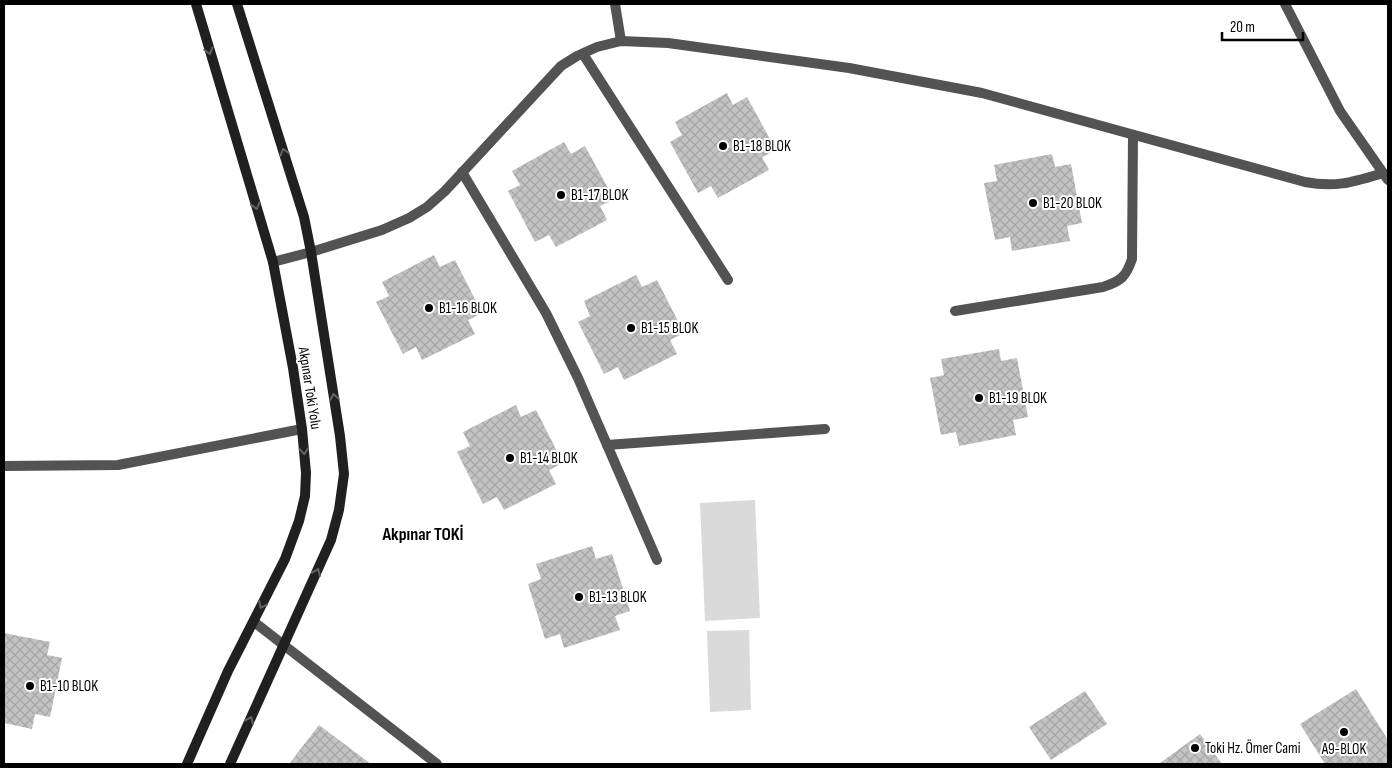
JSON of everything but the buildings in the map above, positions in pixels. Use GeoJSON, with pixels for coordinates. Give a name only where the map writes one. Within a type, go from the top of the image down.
{"type":"FeatureCollection","features":[{"type":"Feature","properties":{"kind":"main road","name":"Akpınar Toki Yolu"},"geometry":{"type":"LineString","coordinates":[[187,764],[228,670],[254,622],[284,559],[299,521],[305,496],[306,473],[293,368],[273,262],[196,4]]}},
{"type":"Feature","properties":{"kind":"main road","name":"Akpınar Toki Yolu"},"geometry":{"type":"LineString","coordinates":[[230,764],[331,540],[339,510],[344,474],[340,436],[304,217],[237,4]]}},
{"type":"Feature","properties":{"kind":"street"},"geometry":{"type":"LineString","coordinates":[[615,4],[621,41]]}},
{"type":"Feature","properties":{"kind":"street"},"geometry":{"type":"LineString","coordinates":[[273,262],[382,230],[409,218],[427,207],[445,191],[561,66],[597,47],[621,41],[668,43],[849,68],[982,93],[1324,186],[1386,176],[1340,112],[1285,4]]}},
{"type":"Feature","properties":{"kind":"street"},"geometry":{"type":"LineString","coordinates":[[583,54],[728,280]]}},
{"type":"Feature","properties":{"kind":"street"},"geometry":{"type":"LineString","coordinates":[[955,311],[1103,287],[1116,282],[1128,273],[1132,259],[1133,135]]}},
{"type":"Feature","properties":{"kind":"street"},"geometry":{"type":"LineString","coordinates":[[462,172],[546,313],[578,378],[657,560]]}},
{"type":"Feature","properties":{"kind":"street"},"geometry":{"type":"LineString","coordinates":[[4,466],[118,465],[302,429]]}},
{"type":"Feature","properties":{"kind":"street"},"geometry":{"type":"LineString","coordinates":[[607,445],[826,429]]}},
{"type":"Feature","properties":{"kind":"street"},"geometry":{"type":"LineString","coordinates":[[254,622],[437,764]]}},
{"type":"Feature","properties":{"kind":"shaded area"},"geometry":{"type":"Polygon","coordinates":[[[755,500],[760,618],[705,621],[700,503],[755,500]]]}},
{"type":"Feature","properties":{"kind":"shaded area"},"geometry":{"type":"Polygon","coordinates":[[[749,630],[751,710],[710,712],[707,631],[749,630]]]}},
{"type":"Feature","properties":{"kind":"place","name":"B1-18 BLOK"},"geometry":{"type":"Point","coordinates":[723,146]}},
{"type":"Feature","properties":{"kind":"place","name":"B1-17 BLOK"},"geometry":{"type":"Point","coordinates":[561,195]}},
{"type":"Feature","properties":{"kind":"place","name":"B1-20 BLOK"},"geometry":{"type":"Point","coordinates":[1033,203]}},
{"type":"Feature","properties":{"kind":"place","name":"B1-16 BLOK"},"geometry":{"type":"Point","coordinates":[429,308]}},
{"type":"Feature","properties":{"kind":"place","name":"B1-15 BLOK"},"geometry":{"type":"Point","coordinates":[631,328]}},
{"type":"Feature","properties":{"kind":"place","name":"B1-19 BLOK"},"geometry":{"type":"Point","coordinates":[979,398]}},
{"type":"Feature","properties":{"kind":"place","name":"B1-14 BLOK"},"geometry":{"type":"Point","coordinates":[510,458]}},
{"type":"Feature","properties":{"kind":"place","name":"B1-13 BLOK"},"geometry":{"type":"Point","coordinates":[579,597]}},
{"type":"Feature","properties":{"kind":"place","name":"B1-10 BLOK"},"geometry":{"type":"Point","coordinates":[30,686]}},
{"type":"Feature","properties":{"kind":"place","name":"A9-BLOK"},"geometry":{"type":"Point","coordinates":[1344,732]}},
{"type":"Feature","properties":{"kind":"place","name":"Toki Hz. Ömer Cami"},"geometry":{"type":"Point","coordinates":[1195,748]}},
{"type":"Feature","properties":{"kind":"district","name":"Akpınar TOKİ"},"geometry":{"type":"Point","coordinates":[423,534]}}]}
